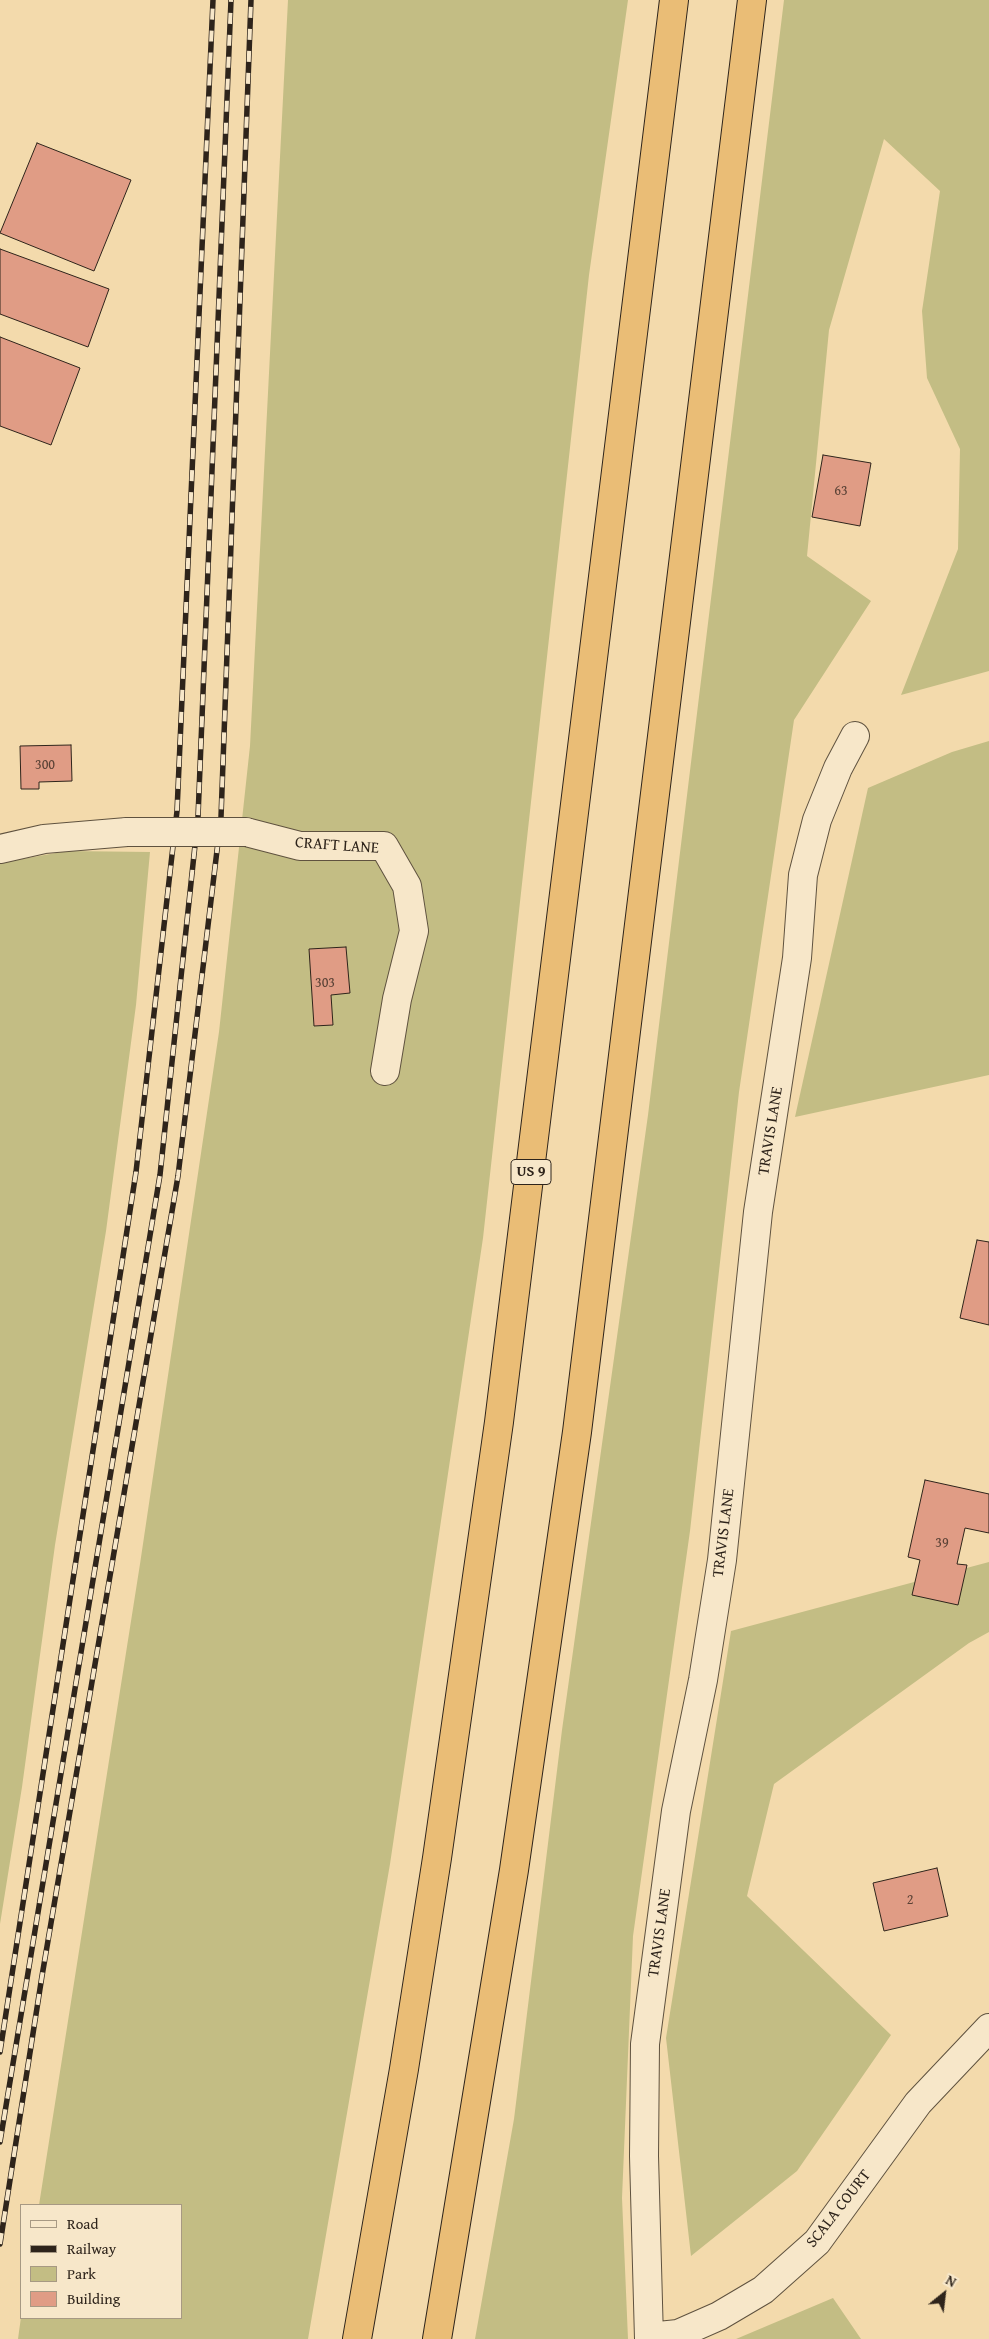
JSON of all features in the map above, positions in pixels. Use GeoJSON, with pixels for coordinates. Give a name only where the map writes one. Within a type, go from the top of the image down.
{"type":"FeatureCollection","features":[{"type":"Feature","properties":{"kind":"highway","name":"US 9"},"geometry":{"type":"LineString","coordinates":[[357,2339],[404,2069],[437,1858],[499,1422],[674,0]]}},
{"type":"Feature","properties":{"kind":"highway"},"geometry":{"type":"LineString","coordinates":[[437,2339],[516,1860],[577,1432],[752,0]]}},
{"type":"Feature","properties":{"kind":"street","name":"TRAVIS LANE"},"geometry":{"type":"LineString","coordinates":[[649,2338],[644,2044],[676,1811],[703,1680],[722,1560],[758,1212],[797,958],[803,875],[817,820],[838,768],[855,736]]}},
{"type":"Feature","properties":{"kind":"street","name":"CRAFT LANE"},"geometry":{"type":"LineString","coordinates":[[0,849],[44,839],[127,832],[246,832],[300,846],[384,846],[407,886],[414,931],[397,999],[385,1072]]}},
{"type":"Feature","properties":{"kind":"street","name":"SCALA COURT"},"geometry":{"type":"LineString","coordinates":[[649,2338],[678,2334],[719,2316],[763,2290],[817,2242],[918,2103],[989,2028]]}},
{"type":"Feature","properties":{"kind":"green space"},"geometry":{"type":"Polygon","coordinates":[[[288,0],[628,0],[589,275],[483,1238],[390,1864],[308,2339],[18,2339],[21,2319],[182,2319],[182,2204],[39,2204],[140,1564],[219,1032],[250,746],[288,0]]]}},
{"type":"Feature","properties":{"kind":"green space"},"geometry":{"type":"Polygon","coordinates":[[[784,0],[989,0],[989,671],[901,695],[958,549],[960,449],[927,378],[922,311],[940,191],[884,139],[829,330],[807,556],[871,601],[794,720],[739,1092],[690,1531],[633,1936],[622,2198],[628,2339],[475,2339],[514,2119],[562,1730],[648,1115],[784,0]]]}},
{"type":"Feature","properties":{"kind":"green space"},"geometry":{"type":"Polygon","coordinates":[[[989,741],[989,1075],[795,1117],[868,788],[952,752],[989,741]]]}},
{"type":"Feature","properties":{"kind":"green space"},"geometry":{"type":"Polygon","coordinates":[[[67,851],[150,852],[136,1005],[106,1231],[55,1545],[22,1787],[0,1924],[0,863],[67,851]]]}},
{"type":"Feature","properties":{"kind":"green space"},"geometry":{"type":"Polygon","coordinates":[[[989,1562],[989,1632],[969,1643],[774,1784],[747,1896],[891,2035],[797,2171],[691,2256],[666,2038],[731,1631],[989,1562]]]}},
{"type":"Feature","properties":{"kind":"green space"},"geometry":{"type":"Polygon","coordinates":[[[833,2298],[861,2339],[736,2339],[833,2298]]]}},
{"type":"Feature","properties":{"kind":"building"},"geometry":{"type":"Polygon","coordinates":[[[37,143],[131,180],[94,271],[0,233],[37,143]]]}},
{"type":"Feature","properties":{"kind":"building"},"geometry":{"type":"Polygon","coordinates":[[[0,249],[109,289],[88,347],[0,314],[0,249]]]}},
{"type":"Feature","properties":{"kind":"building"},"geometry":{"type":"Polygon","coordinates":[[[0,337],[80,368],[51,445],[0,426],[0,337]]]}},
{"type":"Feature","properties":{"kind":"building"},"geometry":{"type":"Polygon","coordinates":[[[823,455],[871,463],[860,526],[812,517],[823,455]]]}},
{"type":"Feature","properties":{"kind":"building"},"geometry":{"type":"Polygon","coordinates":[[[71,745],[72,781],[39,782],[39,789],[21,789],[20,746],[71,745]]]}},
{"type":"Feature","properties":{"kind":"building"},"geometry":{"type":"Polygon","coordinates":[[[346,947],[350,993],[331,995],[333,1025],[314,1026],[309,949],[346,947]]]}},
{"type":"Feature","properties":{"kind":"building"},"geometry":{"type":"Polygon","coordinates":[[[977,1240],[989,1242],[989,1325],[960,1318],[977,1240]]]}},
{"type":"Feature","properties":{"kind":"building"},"geometry":{"type":"Polygon","coordinates":[[[925,1480],[989,1494],[989,1533],[965,1528],[957,1564],[967,1565],[958,1605],[912,1595],[920,1560],[908,1557],[925,1480]]]}},
{"type":"Feature","properties":{"kind":"building"},"geometry":{"type":"Polygon","coordinates":[[[937,1868],[948,1916],[884,1931],[873,1883],[937,1868]]]}},
{"type":"Feature","properties":{"kind":"railway"},"geometry":{"type":"LineString","coordinates":[[0,2052],[136,1172],[177,811],[213,0]]}},
{"type":"Feature","properties":{"kind":"railway"},"geometry":{"type":"LineString","coordinates":[[0,2142],[160,1175],[198,817],[231,0]]}},
{"type":"Feature","properties":{"kind":"railway"},"geometry":{"type":"LineString","coordinates":[[0,2244],[42,1976],[178,1176],[221,817],[251,0]]}}]}
